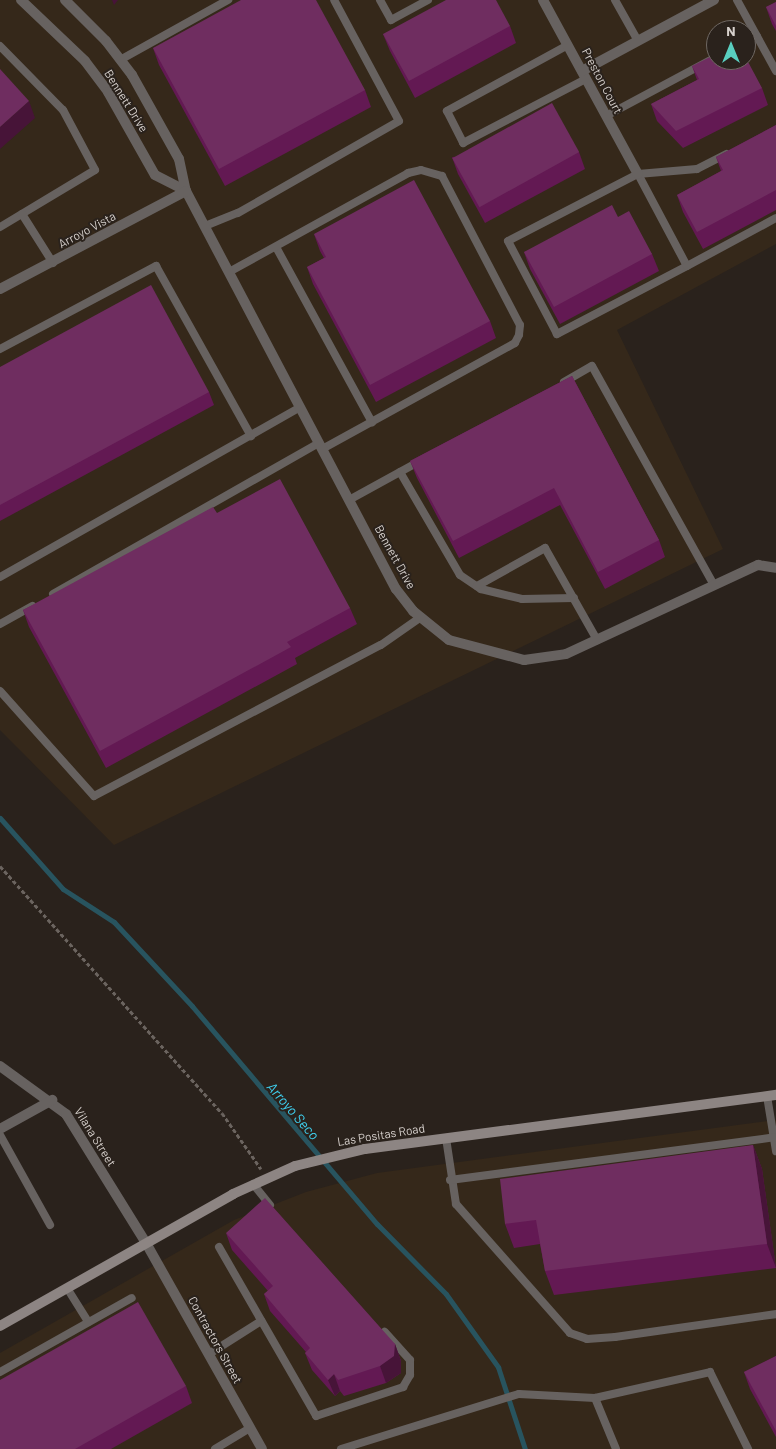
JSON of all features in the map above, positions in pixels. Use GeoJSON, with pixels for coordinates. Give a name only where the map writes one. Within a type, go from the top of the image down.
{"type":"FeatureCollection","features":[{"type":"Feature","properties":{"kind":"main road","name":"Las Positas Road"},"geometry":{"type":"LineString","coordinates":[[0,1326],[267,1177],[365,1149],[771,1096]]}},
{"type":"Feature","properties":{"kind":"street","name":"Bennett Drive"},"geometry":{"type":"LineString","coordinates":[[21,0],[91,69],[155,175],[186,191]]}},
{"type":"Feature","properties":{"kind":"street","name":"Bennett Drive"},"geometry":{"type":"LineString","coordinates":[[65,0],[120,60],[180,159],[186,191],[396,589],[421,617],[449,640],[524,660],[566,654],[758,565],[776,568]]}},
{"type":"Feature","properties":{"kind":"street","name":"Preston Court"},"geometry":{"type":"LineString","coordinates":[[543,0],[638,174]]}},
{"type":"Feature","properties":{"kind":"street"},"geometry":{"type":"LineString","coordinates":[[584,75],[638,41],[714,0]]}},
{"type":"Feature","properties":{"kind":"street","name":"Arroyo Vista"},"geometry":{"type":"LineString","coordinates":[[0,289],[53,263],[186,191]]}},
{"type":"Feature","properties":{"kind":"street","name":"Vilana Street"},"geometry":{"type":"LineString","coordinates":[[0,1066],[52,1100],[66,1114],[146,1243]]}},
{"type":"Feature","properties":{"kind":"street"},"geometry":{"type":"LineString","coordinates":[[0,1129],[52,1100]]}},
{"type":"Feature","properties":{"kind":"street","name":"Contractors Street"},"geometry":{"type":"LineString","coordinates":[[146,1243],[262,1449]]}},
{"type":"Feature","properties":{"kind":"lane"},"geometry":{"type":"LineString","coordinates":[[120,60],[228,0]]}},
{"type":"Feature","properties":{"kind":"lane"},"geometry":{"type":"LineString","coordinates":[[205,226],[238,213],[399,121],[334,0]]}},
{"type":"Feature","properties":{"kind":"lane"},"geometry":{"type":"LineString","coordinates":[[380,0],[391,20],[428,0]]}},
{"type":"Feature","properties":{"kind":"lane"},"geometry":{"type":"LineString","coordinates":[[615,0],[638,41]]}},
{"type":"Feature","properties":{"kind":"lane"},"geometry":{"type":"LineString","coordinates":[[737,0],[776,71]]}},
{"type":"Feature","properties":{"kind":"lane"},"geometry":{"type":"LineString","coordinates":[[568,45],[447,111],[463,143],[584,75]]}},
{"type":"Feature","properties":{"kind":"lane"},"geometry":{"type":"LineString","coordinates":[[0,46],[63,110],[95,170],[0,227]]}},
{"type":"Feature","properties":{"kind":"lane"},"geometry":{"type":"LineString","coordinates":[[606,116],[706,62]]}},
{"type":"Feature","properties":{"kind":"lane"},"geometry":{"type":"LineString","coordinates":[[732,151],[697,169],[638,174],[508,241],[557,334],[776,218]]}},
{"type":"Feature","properties":{"kind":"lane"},"geometry":{"type":"LineString","coordinates":[[0,624],[321,446],[372,422],[515,343],[519,335],[520,325],[442,176],[426,171],[408,173],[229,272]]}},
{"type":"Feature","properties":{"kind":"lane"},"geometry":{"type":"LineString","coordinates":[[638,174],[687,266]]}},
{"type":"Feature","properties":{"kind":"lane"},"geometry":{"type":"LineString","coordinates":[[22,214],[53,263]]}},
{"type":"Feature","properties":{"kind":"lane"},"geometry":{"type":"LineString","coordinates":[[276,247],[372,422]]}},
{"type":"Feature","properties":{"kind":"lane"},"geometry":{"type":"LineString","coordinates":[[0,349],[156,266],[251,436]]}},
{"type":"Feature","properties":{"kind":"lane"},"geometry":{"type":"LineString","coordinates":[[557,385],[592,366],[714,585]]}},
{"type":"Feature","properties":{"kind":"lane"},"geometry":{"type":"LineString","coordinates":[[0,578],[300,407]]}},
{"type":"Feature","properties":{"kind":"lane"},"geometry":{"type":"LineString","coordinates":[[349,500],[426,457]]}},
{"type":"Feature","properties":{"kind":"lane"},"geometry":{"type":"LineString","coordinates":[[400,472],[460,575],[477,586],[522,599],[574,598]]}},
{"type":"Feature","properties":{"kind":"lane"},"geometry":{"type":"LineString","coordinates":[[477,586],[545,548],[597,640]]}},
{"type":"Feature","properties":{"kind":"lane"},"geometry":{"type":"LineString","coordinates":[[0,691],[94,796],[382,645],[421,617]]}},
{"type":"Feature","properties":{"kind":"lane"},"geometry":{"type":"LineString","coordinates":[[771,1096],[776,1151]]}},
{"type":"Feature","properties":{"kind":"lane"},"geometry":{"type":"LineString","coordinates":[[0,1134],[50,1225]]}},
{"type":"Feature","properties":{"kind":"lane"},"geometry":{"type":"LineString","coordinates":[[446,1138],[450,1180],[456,1204],[570,1333],[587,1339],[615,1337],[776,1314]]}},
{"type":"Feature","properties":{"kind":"lane"},"geometry":{"type":"LineString","coordinates":[[450,1180],[775,1138]]}},
{"type":"Feature","properties":{"kind":"lane"},"geometry":{"type":"LineString","coordinates":[[252,1184],[278,1213]]}},
{"type":"Feature","properties":{"kind":"lane"},"geometry":{"type":"LineString","coordinates":[[219,1247],[316,1416],[403,1387],[410,1375],[410,1360],[377,1323]]}},
{"type":"Feature","properties":{"kind":"lane"},"geometry":{"type":"LineString","coordinates":[[67,1288],[88,1322]]}},
{"type":"Feature","properties":{"kind":"lane"},"geometry":{"type":"LineString","coordinates":[[0,1372],[132,1298]]}},
{"type":"Feature","properties":{"kind":"lane"},"geometry":{"type":"LineString","coordinates":[[209,1354],[261,1321]]}},
{"type":"Feature","properties":{"kind":"lane"},"geometry":{"type":"LineString","coordinates":[[341,1449],[457,1411],[519,1394],[595,1398],[710,1372],[748,1449]]}},
{"type":"Feature","properties":{"kind":"lane"},"geometry":{"type":"LineString","coordinates":[[595,1398],[616,1449]]}},
{"type":"Feature","properties":{"kind":"lane"},"geometry":{"type":"LineString","coordinates":[[215,1449],[250,1428]]}},
{"type":"Feature","properties":{"kind":"path"},"geometry":{"type":"LineString","coordinates":[[0,866],[222,1113],[267,1177]]}},
{"type":"Feature","properties":{"kind":"shaded area"},"geometry":{"type":"Polygon","coordinates":[[[0,0],[776,0],[776,244],[617,330],[723,549],[114,845],[0,730],[0,0]]]}},
{"type":"Feature","properties":{"kind":"shaded area"},"geometry":{"type":"Polygon","coordinates":[[[776,1120],[776,1449],[0,1449],[0,1353],[234,1220],[306,1192],[377,1173],[776,1120]]]}},
{"type":"Feature","properties":{"kind":"building"},"geometry":{"type":"Polygon","coordinates":[[[241,0],[316,0],[365,90],[219,169],[153,48],[241,0]]]}},
{"type":"Feature","properties":{"kind":"building"},"geometry":{"type":"Polygon","coordinates":[[[446,0],[496,0],[510,26],[409,81],[383,34],[446,0]]]}},
{"type":"Feature","properties":{"kind":"building"},"geometry":{"type":"Polygon","coordinates":[[[776,2],[776,26],[766,7],[776,2]]]}},
{"type":"Feature","properties":{"kind":"building"},"geometry":{"type":"Polygon","coordinates":[[[706,59],[706,70],[752,70],[762,88],[676,131],[651,104],[699,79],[692,66],[706,59]]]}},
{"type":"Feature","properties":{"kind":"building"},"geometry":{"type":"Polygon","coordinates":[[[0,69],[29,101],[0,127],[0,69]]]}},
{"type":"Feature","properties":{"kind":"building"},"geometry":{"type":"Polygon","coordinates":[[[552,103],[579,152],[479,207],[452,158],[552,103]]]}},
{"type":"Feature","properties":{"kind":"building"},"geometry":{"type":"Polygon","coordinates":[[[776,125],[776,190],[697,232],[677,195],[723,170],[716,157],[776,125]]]}},
{"type":"Feature","properties":{"kind":"building"},"geometry":{"type":"Polygon","coordinates":[[[414,180],[490,321],[370,385],[307,267],[326,257],[314,234],[414,180]]]}},
{"type":"Feature","properties":{"kind":"building"},"geometry":{"type":"Polygon","coordinates":[[[612,205],[618,217],[629,211],[652,254],[554,307],[524,252],[612,205]]]}},
{"type":"Feature","properties":{"kind":"building"},"geometry":{"type":"Polygon","coordinates":[[[151,285],[209,392],[0,505],[0,367],[151,285]]]}},
{"type":"Feature","properties":{"kind":"building"},"geometry":{"type":"Polygon","coordinates":[[[572,376],[659,540],[598,572],[554,488],[453,541],[410,461],[572,376]]]}},
{"type":"Feature","properties":{"kind":"building"},"geometry":{"type":"Polygon","coordinates":[[[280,479],[350,608],[287,642],[291,647],[100,751],[23,610],[213,507],[217,513],[280,479]]]}},
{"type":"Feature","properties":{"kind":"building"},"geometry":{"type":"Polygon","coordinates":[[[753,1145],[767,1244],[545,1271],[536,1220],[505,1224],[500,1179],[753,1145]]]}},
{"type":"Feature","properties":{"kind":"building"},"geometry":{"type":"Polygon","coordinates":[[[265,1198],[395,1344],[394,1356],[380,1366],[338,1380],[334,1374],[328,1380],[305,1353],[310,1348],[264,1294],[273,1286],[226,1233],[265,1198]]]}},
{"type":"Feature","properties":{"kind":"building"},"geometry":{"type":"Polygon","coordinates":[[[138,1302],[186,1386],[75,1449],[0,1449],[0,1380],[138,1302]]]}},
{"type":"Feature","properties":{"kind":"building"},"geometry":{"type":"Polygon","coordinates":[[[776,1356],[776,1431],[744,1372],[776,1356]]]}},
{"type":"Feature","properties":{"kind":"waterway","name":"Arroyo Seco"},"geometry":{"type":"LineString","coordinates":[[0,818],[63,889],[114,922],[192,1006],[377,1224],[446,1294],[498,1367],[525,1449]]}}]}
